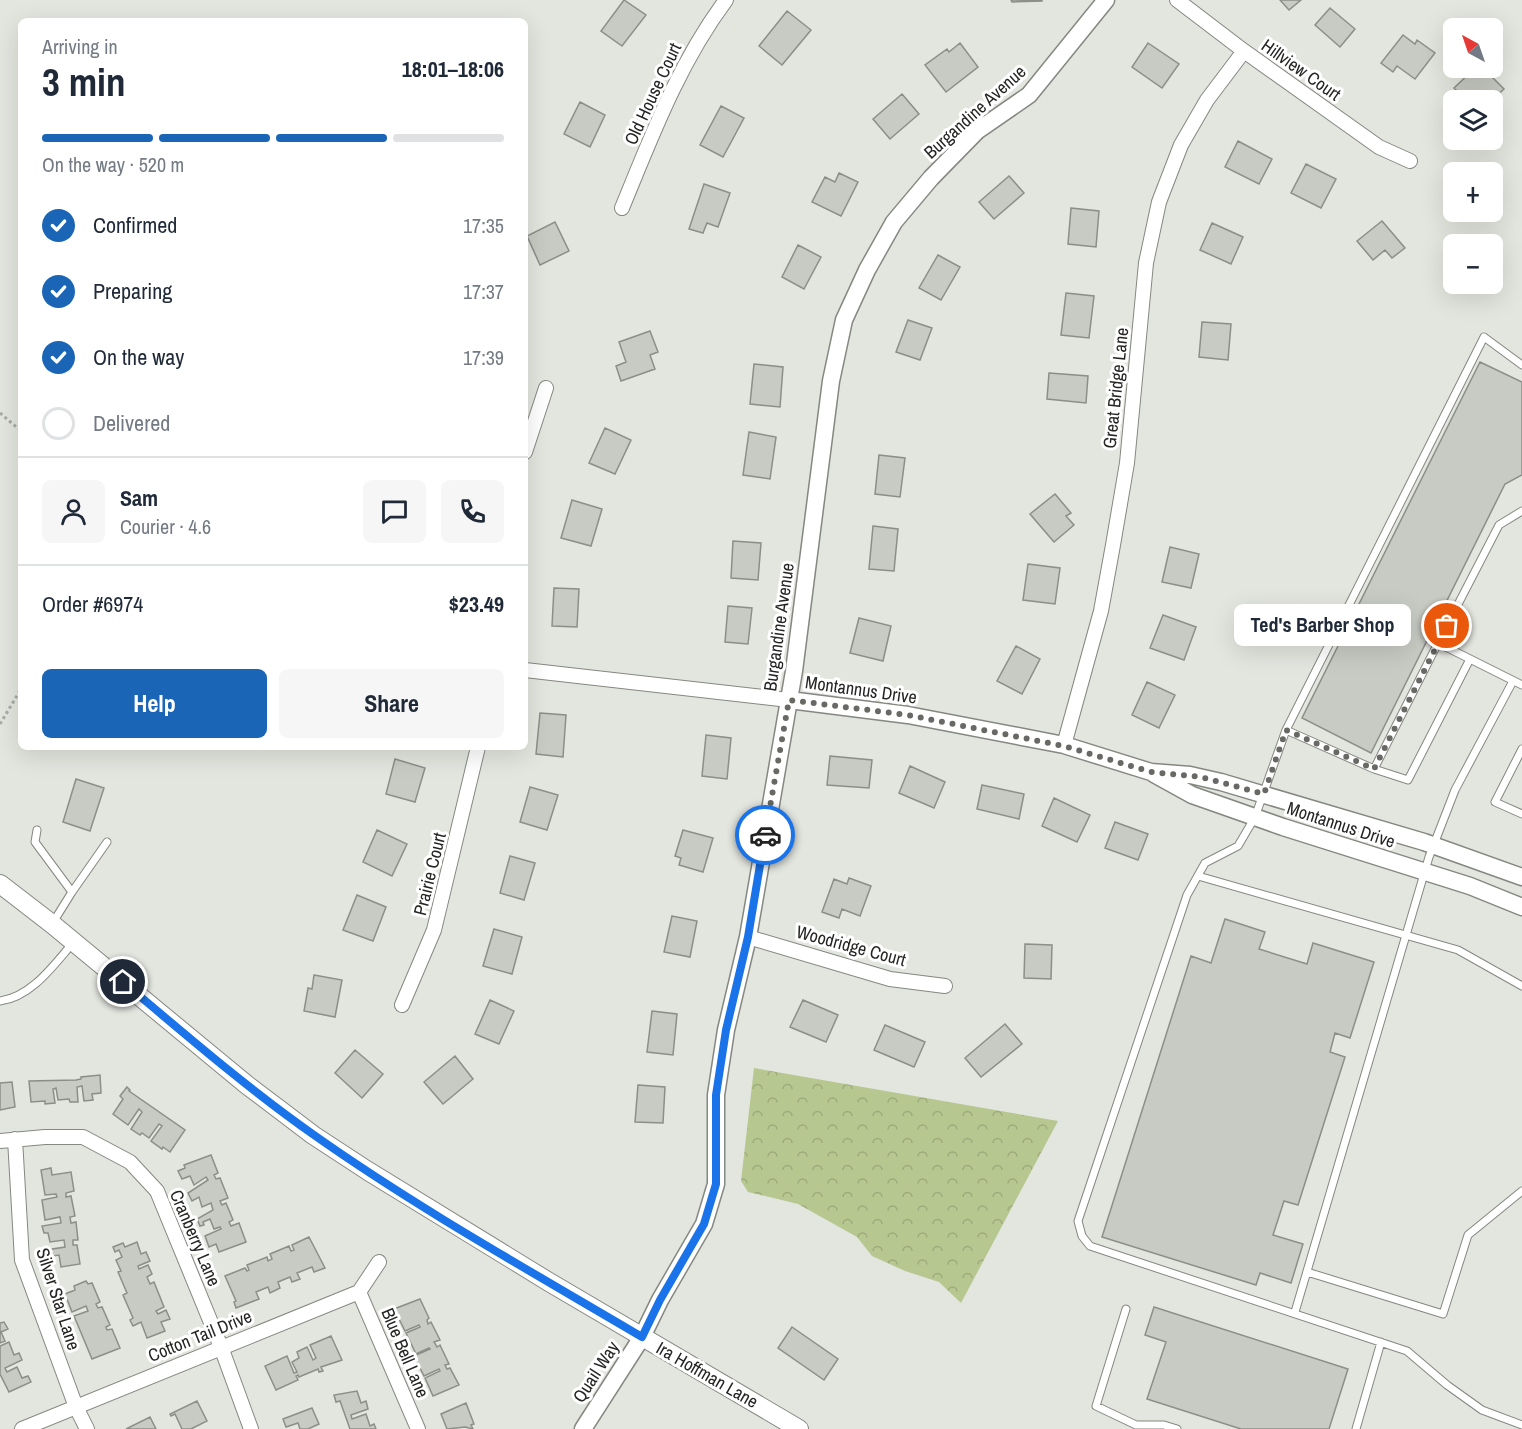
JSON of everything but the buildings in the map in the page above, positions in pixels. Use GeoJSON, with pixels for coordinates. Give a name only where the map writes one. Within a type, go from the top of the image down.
{"type":"FeatureCollection","features":[{"type":"Feature","properties":{"kind":"main road","name":"Ira Hoffman Lane"},"geometry":{"type":"LineString","coordinates":[[0,884],[247,1085],[368,1172],[799,1429]]}},
{"type":"Feature","properties":{"kind":"street","name":"Old House Court"},"geometry":{"type":"LineString","coordinates":[[622,208],[680,71],[726,0]]}},
{"type":"Feature","properties":{"kind":"street","name":"Burgandine Avenue"},"geometry":{"type":"LineString","coordinates":[[642,1337],[660,1300],[704,1224],[716,1184],[716,1095],[726,1030],[748,937],[794,671],[831,381],[844,320],[867,270],[894,222],[931,178],[977,131],[1029,94],[1106,0]]}},
{"type":"Feature","properties":{"kind":"street","name":"Hillview Court"},"geometry":{"type":"LineString","coordinates":[[1177,0],[1244,51],[1379,147],[1410,161]]}},
{"type":"Feature","properties":{"kind":"street","name":"Great Bridge Lane"},"geometry":{"type":"LineString","coordinates":[[1064,746],[1101,611],[1113,545],[1126,463],[1146,263],[1159,202],[1181,145],[1207,100],[1244,51]]}},
{"type":"Feature","properties":{"kind":"street"},"geometry":{"type":"LineString","coordinates":[[528,443],[546,388]]}},
{"type":"Feature","properties":{"kind":"street","name":"Montannus Drive"},"geometry":{"type":"LineString","coordinates":[[528,670],[908,715],[1064,746],[1151,772],[1201,777],[1264,794],[1433,845],[1522,877]]}},
{"type":"Feature","properties":{"kind":"street","name":"Prairie Court"},"geometry":{"type":"LineString","coordinates":[[402,1005],[434,930],[477,750]]}},
{"type":"Feature","properties":{"kind":"street","name":"Montannus Drive"},"geometry":{"type":"LineString","coordinates":[[1151,772],[1192,795],[1255,818],[1487,891],[1522,907]]}},
{"type":"Feature","properties":{"kind":"street","name":"Woodridge Court"},"geometry":{"type":"LineString","coordinates":[[748,937],[890,978],[945,986]]}},
{"type":"Feature","properties":{"kind":"street","name":"Cranberry Lane"},"geometry":{"type":"LineString","coordinates":[[0,1141],[83,1137],[129,1162],[157,1191],[221,1347],[251,1429]]}},
{"type":"Feature","properties":{"kind":"street","name":"Silver Star Lane"},"geometry":{"type":"LineString","coordinates":[[15,1139],[22,1260],[76,1407],[87,1429]]}},
{"type":"Feature","properties":{"kind":"street"},"geometry":{"type":"LineString","coordinates":[[359,1292],[379,1262]]}},
{"type":"Feature","properties":{"kind":"street","name":"Cotton Tail Drive"},"geometry":{"type":"LineString","coordinates":[[22,1429],[359,1292]]}},
{"type":"Feature","properties":{"kind":"street","name":"Blue Bell Lane"},"geometry":{"type":"LineString","coordinates":[[359,1292],[418,1429]]}},
{"type":"Feature","properties":{"kind":"street","name":"Quail Way"},"geometry":{"type":"LineString","coordinates":[[583,1429],[642,1337]]}},
{"type":"Feature","properties":{"kind":"lane"},"geometry":{"type":"LineString","coordinates":[[1522,365],[1484,337],[1286,730],[1255,818],[1238,846],[1205,863],[1187,895],[1078,1221],[1082,1236],[1090,1246],[1295,1312],[1407,1351],[1447,1385],[1482,1410],[1522,1425]]}},
{"type":"Feature","properties":{"kind":"lane"},"geometry":{"type":"LineString","coordinates":[[1374,769],[1499,525],[1522,511]]}},
{"type":"Feature","properties":{"kind":"lane"},"geometry":{"type":"LineString","coordinates":[[1438,644],[1522,685]]}},
{"type":"Feature","properties":{"kind":"lane"},"geometry":{"type":"LineString","coordinates":[[1286,730],[1374,769],[1408,780],[1470,659]]}},
{"type":"Feature","properties":{"kind":"lane"},"geometry":{"type":"LineString","coordinates":[[1295,1312],[1433,845],[1455,790],[1513,681]]}},
{"type":"Feature","properties":{"kind":"lane"},"geometry":{"type":"LineString","coordinates":[[1522,749],[1496,802],[1522,814]]}},
{"type":"Feature","properties":{"kind":"lane"},"geometry":{"type":"LineString","coordinates":[[37,830],[35,843],[72,892]]}},
{"type":"Feature","properties":{"kind":"lane"},"geometry":{"type":"LineString","coordinates":[[52,924],[107,842]]}},
{"type":"Feature","properties":{"kind":"lane"},"geometry":{"type":"LineString","coordinates":[[1198,876],[1458,950],[1522,986]]}},
{"type":"Feature","properties":{"kind":"lane"},"geometry":{"type":"LineString","coordinates":[[0,1001],[11,999],[31,987],[51,969],[74,942]]}},
{"type":"Feature","properties":{"kind":"lane"},"geometry":{"type":"LineString","coordinates":[[1307,1272],[1443,1314],[1468,1235],[1522,1191]]}},
{"type":"Feature","properties":{"kind":"lane"},"geometry":{"type":"LineString","coordinates":[[1126,1310],[1096,1406],[1137,1427],[1164,1425],[1177,1429]]}},
{"type":"Feature","properties":{"kind":"lane"},"geometry":{"type":"LineString","coordinates":[[1356,1429],[1381,1342]]}},
{"type":"Feature","properties":{"kind":"path"},"geometry":{"type":"LineString","coordinates":[[0,413],[18,428]]}},
{"type":"Feature","properties":{"kind":"path"},"geometry":{"type":"LineString","coordinates":[[0,724],[18,694]]}},
{"type":"Feature","properties":{"kind":"green space"},"geometry":{"type":"Polygon","coordinates":[[[754,1068],[1058,1121],[961,1303],[939,1282],[905,1271],[872,1256],[857,1237],[798,1204],[748,1192],[741,1181],[754,1068]]]}},
{"type":"Feature","properties":{"kind":"way so far"},"geometry":{"type":"LineString","coordinates":[[765,835],[789,700],[908,715],[1064,746],[1151,772],[1201,777],[1264,794],[1286,730],[1374,769],[1447,626]]}},
{"type":"Feature","properties":{"kind":"place","name":"Ted's Barber Shop"},"geometry":{"type":"Point","coordinates":[1447,626]}},
{"type":"Feature","properties":{"kind":"route"},"geometry":{"type":"LineString","coordinates":[[123,982],[247,1085],[368,1172],[642,1337],[660,1300],[704,1224],[716,1184],[716,1095],[726,1030],[748,937],[765,835]]}}]}
